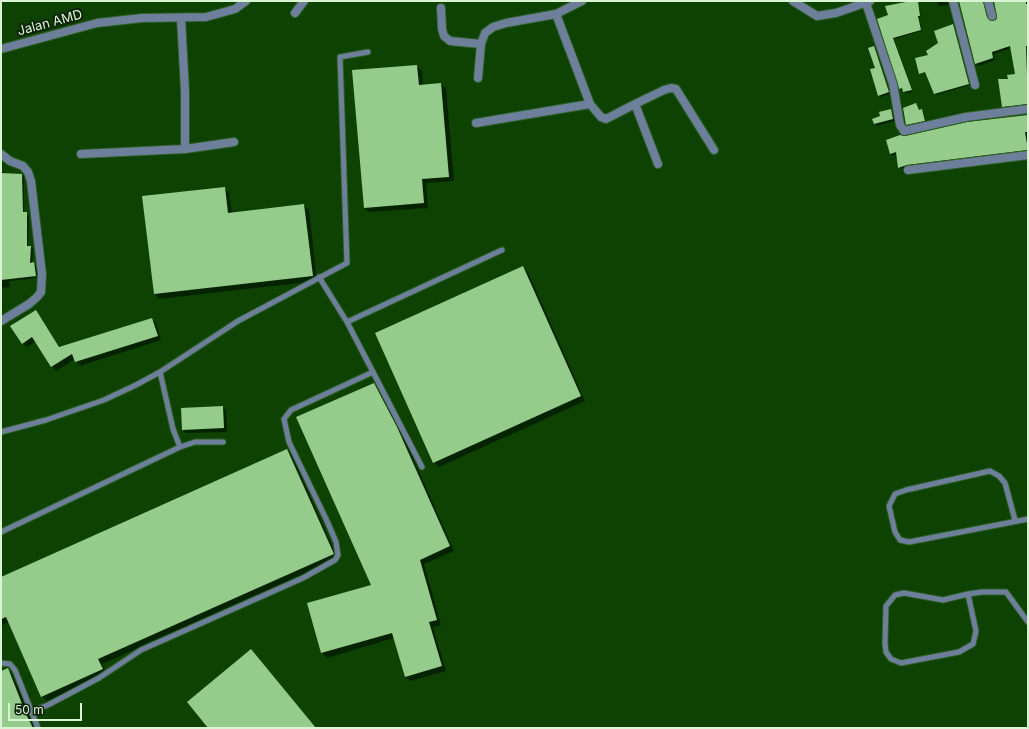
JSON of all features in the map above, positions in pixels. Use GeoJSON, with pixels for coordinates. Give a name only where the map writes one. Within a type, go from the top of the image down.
{"type":"FeatureCollection","features":[{"type":"Feature","properties":{"kind":"street","name":"Jalan AMD"},"geometry":{"type":"LineString","coordinates":[[1,48],[97,23],[142,18],[206,17],[235,9],[246,1]]}},
{"type":"Feature","properties":{"kind":"street"},"geometry":{"type":"LineString","coordinates":[[295,13],[304,1]]}},
{"type":"Feature","properties":{"kind":"street"},"geometry":{"type":"LineString","coordinates":[[478,78],[481,44],[485,33],[493,27],[506,22],[556,14],[582,1]]}},
{"type":"Feature","properties":{"kind":"street"},"geometry":{"type":"LineString","coordinates":[[793,1],[817,16],[836,13],[868,2],[893,84],[900,125],[904,131],[966,117],[1028,109]]}},
{"type":"Feature","properties":{"kind":"street"},"geometry":{"type":"LineString","coordinates":[[953,1],[975,85]]}},
{"type":"Feature","properties":{"kind":"street"},"geometry":{"type":"LineString","coordinates":[[988,1],[992,16]]}},
{"type":"Feature","properties":{"kind":"street"},"geometry":{"type":"LineString","coordinates":[[441,8],[442,30],[444,36],[450,41],[481,44]]}},
{"type":"Feature","properties":{"kind":"street"},"geometry":{"type":"LineString","coordinates":[[556,14],[590,104],[600,117],[606,119],[664,90],[671,88],[676,89],[714,150]]}},
{"type":"Feature","properties":{"kind":"street"},"geometry":{"type":"LineString","coordinates":[[181,18],[185,92],[185,149]]}},
{"type":"Feature","properties":{"kind":"street"},"geometry":{"type":"LineString","coordinates":[[476,123],[590,104]]}},
{"type":"Feature","properties":{"kind":"street"},"geometry":{"type":"LineString","coordinates":[[636,104],[658,164]]}},
{"type":"Feature","properties":{"kind":"street"},"geometry":{"type":"LineString","coordinates":[[81,154],[185,149],[234,142]]}},
{"type":"Feature","properties":{"kind":"street"},"geometry":{"type":"LineString","coordinates":[[1,154],[10,161],[23,166],[28,172],[31,181],[42,274],[41,292],[37,297],[29,304],[1,321]]}},
{"type":"Feature","properties":{"kind":"street"},"geometry":{"type":"LineString","coordinates":[[908,170],[1028,155]]}},
{"type":"Feature","properties":{"kind":"lane"},"geometry":{"type":"LineString","coordinates":[[1,432],[46,420],[104,400],[160,372],[238,321],[347,263],[340,57],[368,52]]}},
{"type":"Feature","properties":{"kind":"lane"},"geometry":{"type":"LineString","coordinates":[[347,322],[502,250]]}},
{"type":"Feature","properties":{"kind":"lane"},"geometry":{"type":"LineString","coordinates":[[319,277],[347,322],[422,467]]}},
{"type":"Feature","properties":{"kind":"lane"},"geometry":{"type":"LineString","coordinates":[[160,372],[173,429],[180,447]]}},
{"type":"Feature","properties":{"kind":"lane"},"geometry":{"type":"LineString","coordinates":[[30,712],[48,705],[100,678],[141,650],[303,578],[335,560],[338,555],[336,542],[288,442],[284,419],[290,410],[373,372]]}},
{"type":"Feature","properties":{"kind":"lane"},"geometry":{"type":"LineString","coordinates":[[1,532],[180,447],[195,442],[223,442]]}},
{"type":"Feature","properties":{"kind":"lane"},"geometry":{"type":"LineString","coordinates":[[1015,520],[1005,484],[999,476],[990,471],[906,490],[895,494],[889,506],[895,532],[900,540],[908,542],[1015,520],[1028,519]]}},
{"type":"Feature","properties":{"kind":"lane"},"geometry":{"type":"LineString","coordinates":[[968,594],[976,631],[973,644],[958,652],[901,663],[891,659],[886,652],[885,643],[886,606],[895,595],[904,593],[943,600],[968,594],[997,590],[1006,592],[1028,622]]}},
{"type":"Feature","properties":{"kind":"lane"},"geometry":{"type":"LineString","coordinates":[[1,662],[10,664],[15,670],[30,712],[38,728]]}},
{"type":"Feature","properties":{"kind":"building"},"geometry":{"type":"Polygon","coordinates":[[[906,1],[918,1],[920,16],[918,16],[921,30],[893,38],[912,90],[903,92],[902,88],[899,89],[877,19],[888,15],[885,6],[906,1]]]}},
{"type":"Feature","properties":{"kind":"building"},"geometry":{"type":"Polygon","coordinates":[[[959,1],[983,1],[987,17],[991,21],[996,20],[997,17],[994,1],[1026,1],[1026,4],[1028,4],[1028,46],[1026,46],[1028,104],[1002,107],[998,79],[1008,79],[1007,75],[1015,74],[1010,46],[992,52],[993,58],[975,64],[959,1]]]}},
{"type":"Feature","properties":{"kind":"building"},"geometry":{"type":"Polygon","coordinates":[[[953,24],[969,84],[934,94],[925,72],[919,74],[915,58],[928,55],[926,51],[938,43],[934,31],[953,24]]]}},
{"type":"Feature","properties":{"kind":"building"},"geometry":{"type":"Polygon","coordinates":[[[874,46],[889,92],[878,96],[870,69],[875,68],[868,48],[874,46]]]}},
{"type":"Feature","properties":{"kind":"building"},"geometry":{"type":"Polygon","coordinates":[[[417,65],[419,85],[441,83],[449,177],[422,179],[424,203],[364,208],[352,70],[417,65]]]}},
{"type":"Feature","properties":{"kind":"building"},"geometry":{"type":"Polygon","coordinates":[[[916,103],[919,110],[922,109],[925,121],[906,125],[903,108],[916,103]]]}},
{"type":"Feature","properties":{"kind":"building"},"geometry":{"type":"Polygon","coordinates":[[[891,109],[893,119],[874,124],[872,119],[880,116],[879,112],[891,109]]]}},
{"type":"Feature","properties":{"kind":"building"},"geometry":{"type":"Polygon","coordinates":[[[1028,115],[1028,132],[1025,132],[1028,150],[907,165],[898,168],[896,152],[890,154],[886,140],[900,135],[905,136],[967,122],[1028,115]]]}},
{"type":"Feature","properties":{"kind":"building"},"geometry":{"type":"Polygon","coordinates":[[[1,173],[22,174],[23,212],[27,212],[27,246],[31,246],[30,263],[34,262],[36,276],[1,280],[1,173]]]}},
{"type":"Feature","properties":{"kind":"building"},"geometry":{"type":"Polygon","coordinates":[[[225,187],[228,213],[304,204],[313,276],[154,294],[142,196],[225,187]]]}},
{"type":"Feature","properties":{"kind":"building"},"geometry":{"type":"Polygon","coordinates":[[[523,266],[581,396],[433,463],[375,333],[523,266]]]}},
{"type":"Feature","properties":{"kind":"building"},"geometry":{"type":"Polygon","coordinates":[[[36,310],[59,347],[152,318],[158,336],[75,362],[72,354],[51,367],[32,337],[22,344],[10,326],[36,310]]]}},
{"type":"Feature","properties":{"kind":"building"},"geometry":{"type":"Polygon","coordinates":[[[374,383],[397,427],[450,546],[420,560],[437,620],[429,622],[442,666],[405,677],[392,633],[321,653],[307,603],[371,585],[296,417],[374,383]]]}},
{"type":"Feature","properties":{"kind":"building"},"geometry":{"type":"Polygon","coordinates":[[[223,406],[224,428],[182,430],[181,408],[223,406]]]}},
{"type":"Feature","properties":{"kind":"building"},"geometry":{"type":"Polygon","coordinates":[[[287,449],[334,554],[98,659],[103,669],[41,697],[6,617],[1,619],[1,577],[287,449]]]}},
{"type":"Feature","properties":{"kind":"building"},"geometry":{"type":"Polygon","coordinates":[[[251,649],[316,728],[208,728],[187,702],[251,649]]]}},
{"type":"Feature","properties":{"kind":"building"},"geometry":{"type":"Polygon","coordinates":[[[8,668],[33,728],[1,728],[1,671],[8,668]]]}}]}
